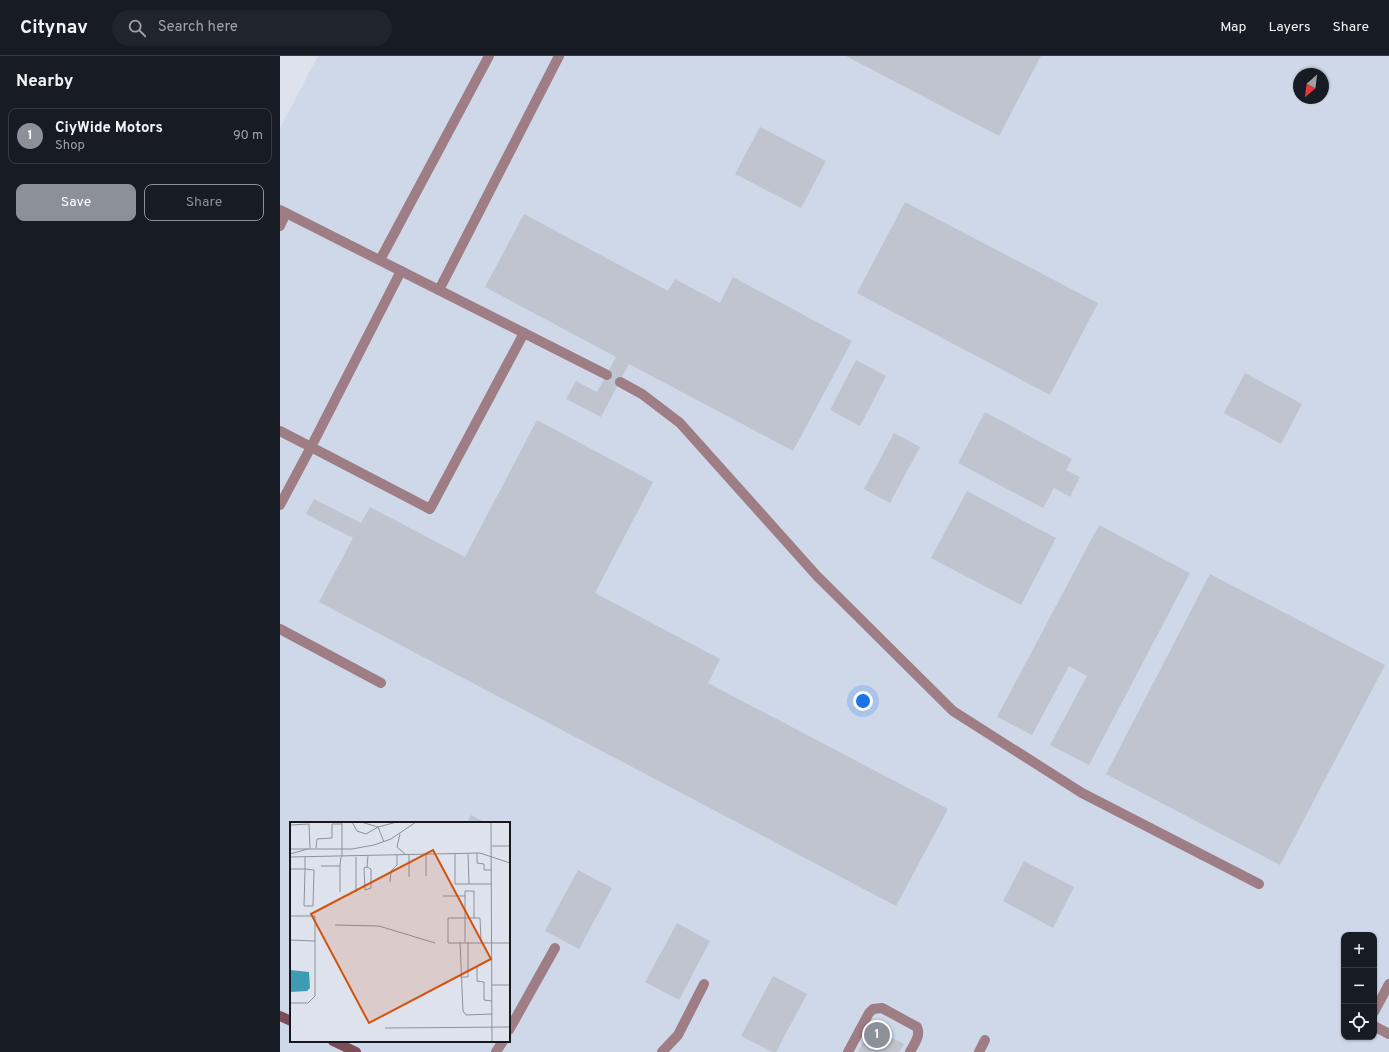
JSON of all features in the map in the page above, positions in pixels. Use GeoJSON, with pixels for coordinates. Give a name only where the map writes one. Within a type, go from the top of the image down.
{"type":"FeatureCollection","features":[{"type":"Feature","properties":{"kind":"main road"},"geometry":{"type":"LineString","coordinates":[[280,1016],[290,1021]]}},
{"type":"Feature","properties":{"kind":"main road"},"geometry":{"type":"LineString","coordinates":[[345,1044],[356,1052]]}},
{"type":"Feature","properties":{"kind":"lane"},"geometry":{"type":"LineString","coordinates":[[380,260],[489,56]]}},
{"type":"Feature","properties":{"kind":"lane"},"geometry":{"type":"LineString","coordinates":[[439,290],[559,56]]}},
{"type":"Feature","properties":{"kind":"lane"},"geometry":{"type":"LineString","coordinates":[[280,226],[283,211],[607,375]]}},
{"type":"Feature","properties":{"kind":"lane"},"geometry":{"type":"LineString","coordinates":[[280,505],[401,271]]}},
{"type":"Feature","properties":{"kind":"lane"},"geometry":{"type":"LineString","coordinates":[[280,431],[430,509],[524,333]]}},
{"type":"Feature","properties":{"kind":"lane"},"geometry":{"type":"LineString","coordinates":[[620,382],[642,394],[680,423],[817,576],[953,712],[1082,793],[1259,884]]}},
{"type":"Feature","properties":{"kind":"lane"},"geometry":{"type":"LineString","coordinates":[[280,629],[380,683]]}},
{"type":"Feature","properties":{"kind":"lane"},"geometry":{"type":"LineString","coordinates":[[510,1028],[555,948]]}},
{"type":"Feature","properties":{"kind":"lane"},"geometry":{"type":"LineString","coordinates":[[662,1052],[678,1035],[704,984]]}},
{"type":"Feature","properties":{"kind":"lane"},"geometry":{"type":"LineString","coordinates":[[1377,1006],[1389,984]]}},
{"type":"Feature","properties":{"kind":"lane"},"geometry":{"type":"LineString","coordinates":[[848,1052],[869,1013],[873,1009],[882,1008],[917,1027],[917,1039],[910,1052]]}},
{"type":"Feature","properties":{"kind":"lane"},"geometry":{"type":"LineString","coordinates":[[1377,1028],[1389,1034]]}},
{"type":"Feature","properties":{"kind":"lane"},"geometry":{"type":"LineString","coordinates":[[979,1052],[985,1040]]}},
{"type":"Feature","properties":{"kind":"lane"},"geometry":{"type":"LineString","coordinates":[[496,1052],[502,1042]]}},
{"type":"Feature","properties":{"kind":"shaded area"},"geometry":{"type":"Polygon","coordinates":[[[318,56],[1389,56],[1389,1052],[280,1052],[280,128],[318,56]]]}},
{"type":"Feature","properties":{"kind":"building"},"geometry":{"type":"Polygon","coordinates":[[[846,56],[1041,56],[999,136],[846,56]]]}},
{"type":"Feature","properties":{"kind":"building"},"geometry":{"type":"Polygon","coordinates":[[[760,127],[826,161],[801,208],[735,174],[760,127]]]}},
{"type":"Feature","properties":{"kind":"building"},"geometry":{"type":"Polygon","coordinates":[[[905,202],[1098,303],[1050,395],[857,293],[905,202]]]}},
{"type":"Feature","properties":{"kind":"building"},"geometry":{"type":"Polygon","coordinates":[[[524,214],[668,291],[675,279],[720,303],[733,277],[852,341],[793,451],[629,364],[601,417],[566,399],[576,381],[597,392],[616,357],[485,287],[524,214]]]}},
{"type":"Feature","properties":{"kind":"building"},"geometry":{"type":"Polygon","coordinates":[[[856,360],[886,376],[860,426],[830,410],[856,360]]]}},
{"type":"Feature","properties":{"kind":"building"},"geometry":{"type":"Polygon","coordinates":[[[1245,373],[1302,404],[1281,444],[1224,413],[1245,373]]]}},
{"type":"Feature","properties":{"kind":"building"},"geometry":{"type":"Polygon","coordinates":[[[985,412],[1072,459],[1066,470],[1080,477],[1070,497],[1054,488],[1043,508],[958,463],[985,412]]]}},
{"type":"Feature","properties":{"kind":"building"},"geometry":{"type":"Polygon","coordinates":[[[537,420],[653,482],[595,593],[720,659],[708,683],[948,809],[896,906],[319,602],[353,538],[306,514],[314,499],[361,523],[370,507],[465,557],[537,420]]]}},
{"type":"Feature","properties":{"kind":"building"},"geometry":{"type":"Polygon","coordinates":[[[894,433],[920,447],[890,503],[864,489],[894,433]]]}},
{"type":"Feature","properties":{"kind":"building"},"geometry":{"type":"Polygon","coordinates":[[[967,491],[1056,538],[1021,605],[931,558],[967,491]]]}},
{"type":"Feature","properties":{"kind":"building"},"geometry":{"type":"Polygon","coordinates":[[[1099,525],[1190,573],[1089,765],[1050,745],[1087,676],[1069,666],[1032,735],[997,717],[1099,525]]]}},
{"type":"Feature","properties":{"kind":"building"},"geometry":{"type":"Polygon","coordinates":[[[1210,574],[1385,665],[1280,865],[1106,774],[1210,574]]]}},
{"type":"Feature","properties":{"kind":"building"},"geometry":{"type":"Polygon","coordinates":[[[471,815],[484,822],[468,822],[471,815]]]}},
{"type":"Feature","properties":{"kind":"building"},"geometry":{"type":"Polygon","coordinates":[[[1024,861],[1074,887],[1053,928],[1003,901],[1024,861]]]}},
{"type":"Feature","properties":{"kind":"building"},"geometry":{"type":"Polygon","coordinates":[[[578,870],[612,888],[579,949],[545,931],[578,870]]]}},
{"type":"Feature","properties":{"kind":"building"},"geometry":{"type":"Polygon","coordinates":[[[677,923],[710,941],[679,1000],[645,982],[677,923]]]}},
{"type":"Feature","properties":{"kind":"building"},"geometry":{"type":"Polygon","coordinates":[[[773,976],[807,994],[776,1052],[772,1052],[741,1036],[773,976]]]}},
{"type":"Feature","properties":{"kind":"building"},"geometry":{"type":"Polygon","coordinates":[[[871,1027],[904,1044],[899,1052],[858,1052],[871,1027]]]}},
{"type":"Feature","properties":{"kind":"place","name":"CiyWide Motors"},"geometry":{"type":"Point","coordinates":[877,1035]}}]}
